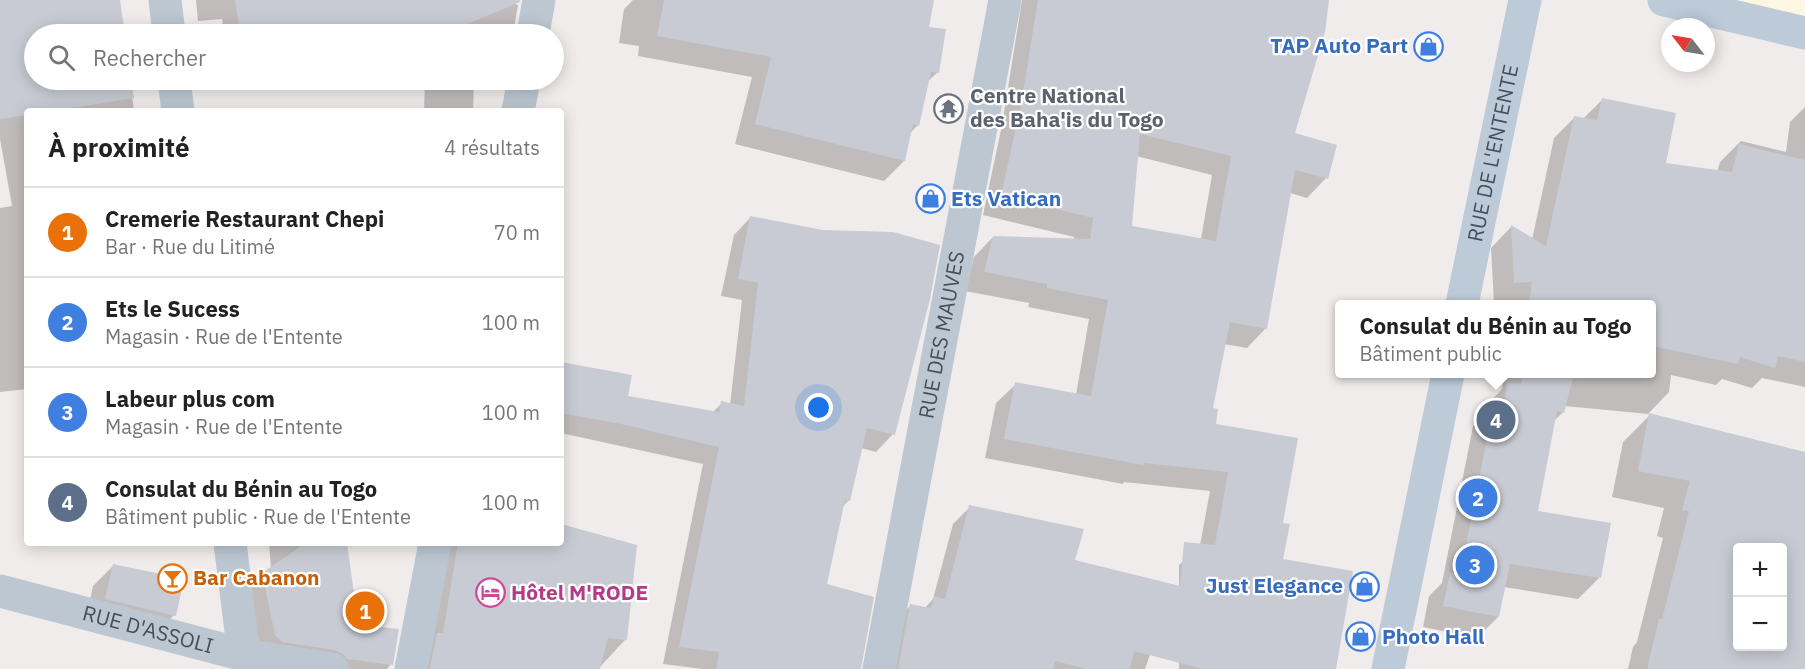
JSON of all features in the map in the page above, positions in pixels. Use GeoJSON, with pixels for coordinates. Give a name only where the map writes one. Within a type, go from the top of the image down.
{"type":"FeatureCollection","features":[{"type":"Feature","properties":{"kind":"street"},"geometry":{"type":"LineString","coordinates":[[165,0],[168,24]]}},
{"type":"Feature","properties":{"kind":"street"},"geometry":{"type":"LineString","coordinates":[[535,24],[539,0]]}},
{"type":"Feature","properties":{"kind":"street","name":"RUE DES MAUVES"},"geometry":{"type":"LineString","coordinates":[[879,669],[1005,0]]}},
{"type":"Feature","properties":{"kind":"street","name":"RUE DE L'ENTENTE"},"geometry":{"type":"LineString","coordinates":[[1463,300],[1525,0]]}},
{"type":"Feature","properties":{"kind":"street"},"geometry":{"type":"LineString","coordinates":[[1664,0],[1805,33]]}},
{"type":"Feature","properties":{"kind":"street"},"geometry":{"type":"LineString","coordinates":[[175,90],[178,108]]}},
{"type":"Feature","properties":{"kind":"street"},"geometry":{"type":"LineString","coordinates":[[519,108],[522,90]]}},
{"type":"Feature","properties":{"kind":"street"},"geometry":{"type":"LineString","coordinates":[[1388,669],[1447,378]]}},
{"type":"Feature","properties":{"kind":"street"},"geometry":{"type":"LineString","coordinates":[[230,546],[244,655]]}},
{"type":"Feature","properties":{"kind":"street"},"geometry":{"type":"LineString","coordinates":[[411,669],[434,546]]}},
{"type":"Feature","properties":{"kind":"street","name":"RUE D'ASSOLI"},"geometry":{"type":"LineString","coordinates":[[0,591],[244,655],[332,669]]}},
{"type":"Feature","properties":{"kind":"shaded area"},"geometry":{"type":"Polygon","coordinates":[[[1714,0],[1805,0],[1805,20],[1714,0]]]}},
{"type":"Feature","properties":{"kind":"building"},"geometry":{"type":"Polygon","coordinates":[[[0,0],[120,0],[124,24],[24,24],[24,90],[133,90],[134,98],[72,108],[24,108],[24,115],[0,119],[0,0]]]}},
{"type":"Feature","properties":{"kind":"building"},"geometry":{"type":"Polygon","coordinates":[[[235,0],[520,0],[520,2],[467,24],[239,24],[235,0]]]}},
{"type":"Feature","properties":{"kind":"building"},"geometry":{"type":"Polygon","coordinates":[[[664,0],[934,0],[929,27],[946,29],[939,73],[931,72],[919,126],[913,124],[905,161],[755,124],[771,57],[657,36],[664,0]]]}},
{"type":"Feature","properties":{"kind":"building"},"geometry":{"type":"Polygon","coordinates":[[[1038,0],[1329,0],[1325,32],[1295,133],[1337,145],[1328,179],[1295,170],[1267,329],[1230,322],[1213,408],[1218,409],[1216,424],[1298,438],[1283,523],[1290,524],[1283,559],[1353,571],[1336,669],[1203,669],[1134,651],[1130,669],[1087,669],[1055,661],[1053,669],[898,669],[910,604],[931,608],[934,596],[945,599],[969,505],[1084,529],[1075,560],[1180,586],[1184,542],[1215,545],[1228,472],[1144,463],[1143,465],[1004,439],[1015,382],[1091,396],[1108,300],[1047,288],[1047,284],[984,272],[993,236],[1090,239],[1093,218],[1001,196],[1021,104],[1038,0]],[[1140,134],[1132,226],[1216,241],[1231,156],[1140,134]]]}},
{"type":"Feature","properties":{"kind":"building"},"geometry":{"type":"Polygon","coordinates":[[[1602,98],[1676,113],[1666,163],[1732,172],[1739,144],[1805,160],[1805,362],[1778,356],[1775,368],[1740,357],[1738,364],[1656,347],[1656,300],[1530,300],[1532,282],[1514,283],[1511,225],[1546,246],[1574,116],[1597,120],[1602,98]]]}},
{"type":"Feature","properties":{"kind":"building"},"geometry":{"type":"Polygon","coordinates":[[[750,216],[823,230],[893,232],[940,245],[930,299],[895,435],[867,428],[850,501],[845,500],[827,584],[874,597],[861,669],[716,669],[719,652],[679,647],[719,447],[621,424],[564,414],[564,363],[632,375],[628,396],[719,412],[721,401],[744,406],[758,283],[738,279],[750,216]]]}},
{"type":"Feature","properties":{"kind":"building"},"geometry":{"type":"Polygon","coordinates":[[[1522,378],[1573,378],[1564,413],[1557,411],[1538,511],[1611,523],[1601,578],[1510,564],[1499,617],[1443,606],[1450,573],[1460,575],[1494,403],[1504,405],[1507,383],[1521,384],[1522,378]]]}},
{"type":"Feature","properties":{"kind":"building"},"geometry":{"type":"Polygon","coordinates":[[[1649,413],[1805,452],[1805,669],[1647,669],[1689,511],[1682,510],[1690,481],[1638,471],[1649,413]]]}},
{"type":"Feature","properties":{"kind":"building"},"geometry":{"type":"Polygon","coordinates":[[[564,525],[637,545],[627,640],[608,638],[600,669],[430,669],[437,633],[443,633],[458,546],[564,546],[564,525]]]}},
{"type":"Feature","properties":{"kind":"building"},"geometry":{"type":"Polygon","coordinates":[[[302,546],[347,546],[356,608],[380,606],[380,627],[399,629],[393,665],[347,659],[335,650],[282,642],[275,635],[262,573],[302,546]]]}},
{"type":"Feature","properties":{"kind":"building"},"geometry":{"type":"Polygon","coordinates":[[[113,564],[184,579],[176,616],[105,599],[113,564]]]}},
{"type":"Feature","properties":{"kind":"place","name":"TAP Auto Part"},"geometry":{"type":"Point","coordinates":[1429,46]}},
{"type":"Feature","properties":{"kind":"place","name":"Centre National des Baha'is du Togo"},"geometry":{"type":"Point","coordinates":[949,108]}},
{"type":"Feature","properties":{"kind":"place","name":"Ets Vatican"},"geometry":{"type":"Point","coordinates":[930,199]}},
{"type":"Feature","properties":{"kind":"place","name":"Consulat du Bénin au Togo"},"geometry":{"type":"Point","coordinates":[1496,420]}},
{"type":"Feature","properties":{"kind":"place","name":"Ets le Sucess"},"geometry":{"type":"Point","coordinates":[1478,498]}},
{"type":"Feature","properties":{"kind":"place","name":"Labeur plus com"},"geometry":{"type":"Point","coordinates":[1475,565]}},
{"type":"Feature","properties":{"kind":"place","name":"Bar Cabanon"},"geometry":{"type":"Point","coordinates":[172,578]}},
{"type":"Feature","properties":{"kind":"place","name":"Just Elegance"},"geometry":{"type":"Point","coordinates":[1364,586]}},
{"type":"Feature","properties":{"kind":"place","name":"Hôtel M'RODE"},"geometry":{"type":"Point","coordinates":[490,593]}},
{"type":"Feature","properties":{"kind":"place","name":"Cremerie Restaurant Chepi"},"geometry":{"type":"Point","coordinates":[365,611]}},
{"type":"Feature","properties":{"kind":"place","name":"Photo Hall"},"geometry":{"type":"Point","coordinates":[1361,637]}}]}
